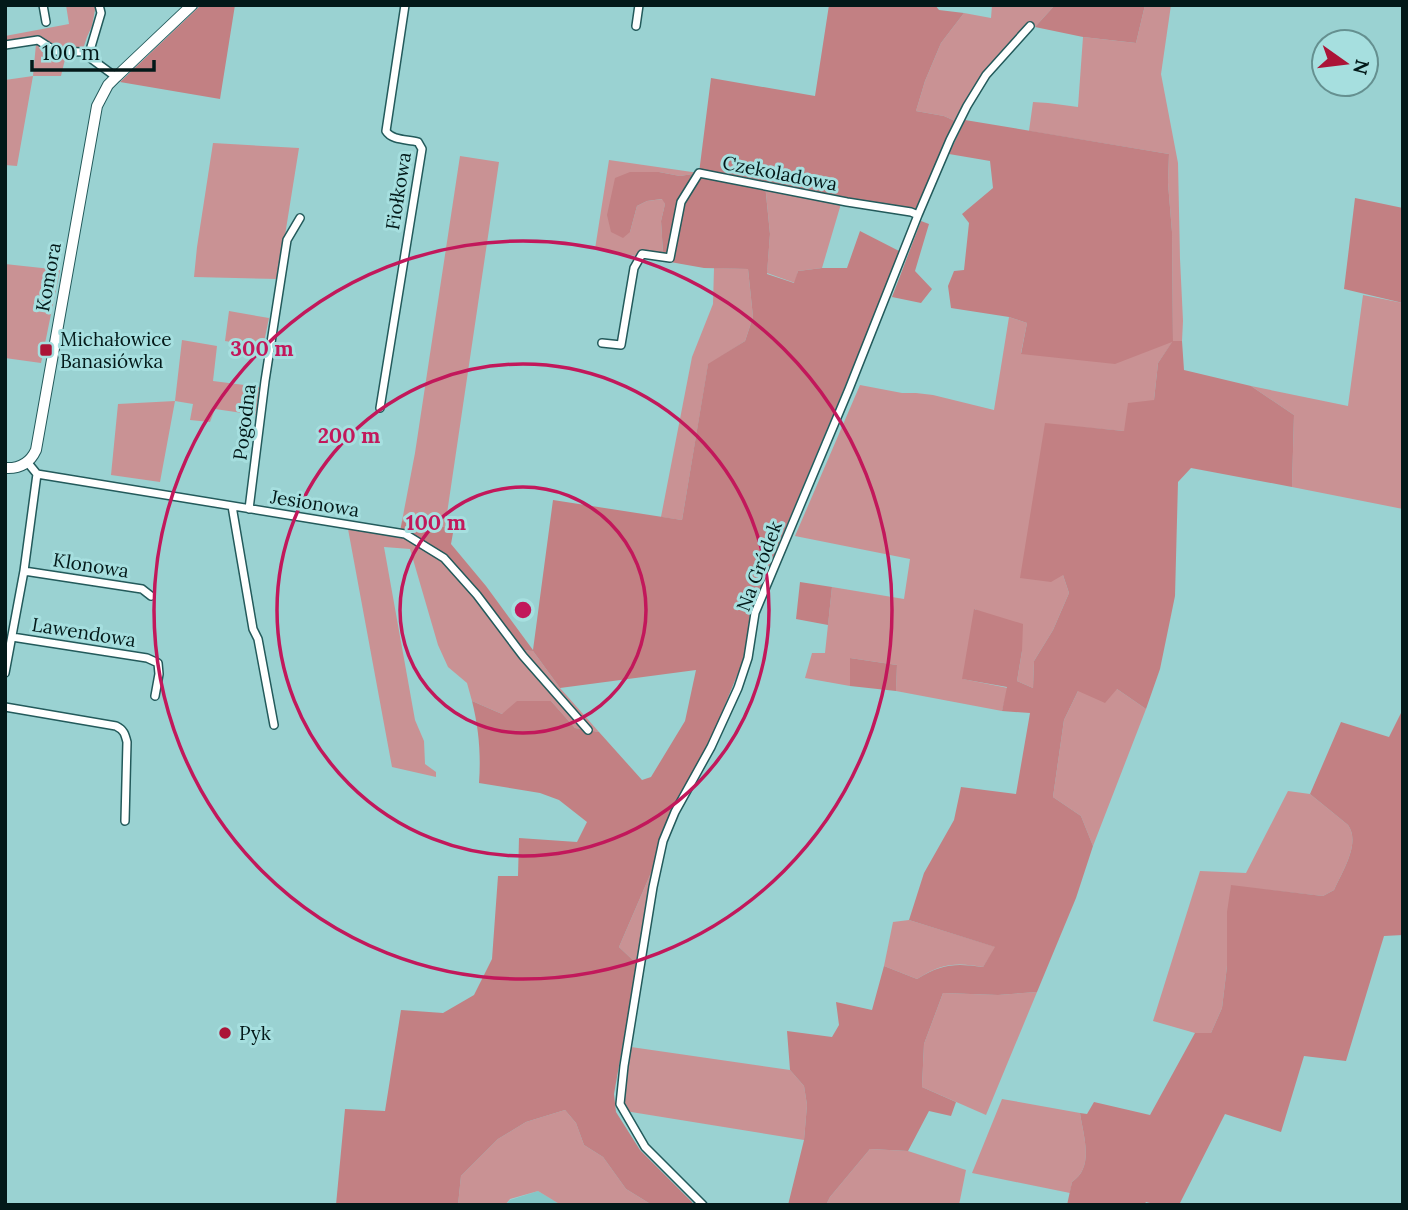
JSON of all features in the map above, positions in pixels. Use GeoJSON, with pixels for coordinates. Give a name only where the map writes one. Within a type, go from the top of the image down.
{"type":"FeatureCollection","features":[{"type":"Feature","properties":{"kind":"street"},"geometry":{"type":"LineString","coordinates":[[43,5],[46,22]]}},
{"type":"Feature","properties":{"kind":"street"},"geometry":{"type":"LineString","coordinates":[[88,57],[101,13],[99,5]]}},
{"type":"Feature","properties":{"kind":"street","name":"Komora"},"geometry":{"type":"LineString","coordinates":[[28,463],[38,443],[95,116],[102,96],[116,77],[192,5]]}},
{"type":"Feature","properties":{"kind":"street","name":"Fiołkowa"},"geometry":{"type":"LineString","coordinates":[[380,408],[422,149],[418,142],[389,136],[386,131],[405,5]]}},
{"type":"Feature","properties":{"kind":"street"},"geometry":{"type":"LineString","coordinates":[[636,26],[639,5]]}},
{"type":"Feature","properties":{"kind":"street","name":"Na Gródek"},"geometry":{"type":"LineString","coordinates":[[703,1205],[645,1147],[620,1104],[653,887],[663,841],[738,688],[748,658],[755,612],[950,139],[986,75],[1030,26]]}},
{"type":"Feature","properties":{"kind":"street"},"geometry":{"type":"LineString","coordinates":[[5,45],[37,40],[55,51],[82,52],[116,77]]}},
{"type":"Feature","properties":{"kind":"street","name":"Czekoladowa"},"geometry":{"type":"LineString","coordinates":[[602,343],[621,345],[634,268],[642,254],[670,258],[681,202],[699,173],[918,215]]}},
{"type":"Feature","properties":{"kind":"street","name":"Pogodna"},"geometry":{"type":"LineString","coordinates":[[249,509],[287,240],[300,218]]}},
{"type":"Feature","properties":{"kind":"street"},"geometry":{"type":"LineString","coordinates":[[5,468],[28,463],[37,474],[24,571],[5,673]]}},
{"type":"Feature","properties":{"kind":"street","name":"Jesionowa"},"geometry":{"type":"LineString","coordinates":[[37,474],[405,534],[444,558],[588,730]]}},
{"type":"Feature","properties":{"kind":"street"},"geometry":{"type":"LineString","coordinates":[[232,506],[253,629],[258,639],[274,724]]}},
{"type":"Feature","properties":{"kind":"street","name":"Klonowa"},"geometry":{"type":"LineString","coordinates":[[24,571],[142,589],[151,596]]}},
{"type":"Feature","properties":{"kind":"street","name":"Lawendowa"},"geometry":{"type":"LineString","coordinates":[[12,637],[147,657],[158,663],[155,696]]}},
{"type":"Feature","properties":{"kind":"street"},"geometry":{"type":"LineString","coordinates":[[5,707],[121,728],[127,742],[125,821]]}},
{"type":"Feature","properties":{"kind":"shaded area"},"geometry":{"type":"Polygon","coordinates":[[[66,5],[96,5],[92,26],[83,49],[54,47],[36,36],[5,42],[5,36],[69,24],[66,5]]]}},
{"type":"Feature","properties":{"kind":"shaded area"},"geometry":{"type":"Polygon","coordinates":[[[201,5],[235,5],[220,99],[120,82],[201,5]]]}},
{"type":"Feature","properties":{"kind":"shaded area"},"geometry":{"type":"Polygon","coordinates":[[[829,5],[935,5],[939,10],[964,13],[941,43],[916,111],[944,116],[955,121],[915,210],[765,184],[770,234],[767,274],[794,283],[798,271],[847,268],[860,231],[901,252],[750,613],[745,656],[709,744],[662,831],[653,868],[619,947],[637,964],[614,1094],[616,1112],[640,1150],[693,1205],[652,1205],[626,1189],[603,1157],[584,1145],[576,1123],[565,1110],[526,1122],[498,1139],[461,1176],[458,1205],[336,1205],[345,1109],[385,1111],[401,1010],[443,1013],[474,995],[492,959],[498,876],[518,876],[519,838],[577,842],[587,822],[559,800],[540,793],[479,783],[479,742],[472,701],[502,714],[517,701],[551,701],[575,728],[599,732],[642,780],[651,777],[685,721],[696,670],[560,688],[533,651],[520,650],[445,554],[399,537],[402,521],[445,527],[453,533],[451,544],[533,650],[553,500],[682,520],[708,364],[745,341],[753,317],[748,269],[704,268],[659,260],[663,253],[661,221],[665,204],[662,199],[647,201],[637,206],[630,232],[623,238],[611,232],[607,215],[615,178],[630,172],[659,172],[680,176],[699,173],[711,78],[815,96],[829,5]]]}},
{"type":"Feature","properties":{"kind":"shaded area"},"geometry":{"type":"Polygon","coordinates":[[[992,5],[1055,5],[1035,27],[1031,21],[984,72],[955,121],[944,116],[916,111],[941,43],[964,13],[991,18],[992,5]]]}},
{"type":"Feature","properties":{"kind":"shaded area"},"geometry":{"type":"Polygon","coordinates":[[[1055,5],[1145,5],[1136,43],[1083,37],[1035,27],[1055,5]]]}},
{"type":"Feature","properties":{"kind":"shaded area"},"geometry":{"type":"Polygon","coordinates":[[[1145,5],[1171,5],[1161,74],[1178,163],[1182,341],[1173,341],[1169,154],[1029,131],[1033,102],[1078,107],[1083,37],[1136,43],[1145,5]]]}},
{"type":"Feature","properties":{"kind":"shaded area"},"geometry":{"type":"Polygon","coordinates":[[[36,44],[54,53],[66,55],[61,76],[33,76],[36,44]]]}},
{"type":"Feature","properties":{"kind":"shaded area"},"geometry":{"type":"Polygon","coordinates":[[[33,76],[17,166],[5,165],[5,80],[33,76]]]}},
{"type":"Feature","properties":{"kind":"shaded area"},"geometry":{"type":"Polygon","coordinates":[[[965,120],[1169,154],[1173,341],[1182,341],[1184,370],[1251,386],[1294,415],[1292,487],[1191,468],[1178,482],[1175,596],[1160,669],[1146,709],[1117,689],[1105,703],[1078,691],[1064,720],[1053,797],[1081,816],[1093,846],[1076,898],[1037,992],[998,995],[943,993],[924,1044],[922,1087],[956,1102],[951,1116],[929,1111],[908,1151],[870,1149],[826,1205],[788,1205],[804,1140],[807,1105],[804,1086],[790,1070],[787,1031],[832,1037],[839,1025],[836,1002],[872,1010],[884,966],[917,979],[933,970],[948,966],[983,967],[995,947],[909,920],[924,873],[954,820],[961,787],[1016,794],[1030,713],[1002,711],[1007,687],[962,679],[974,609],[1023,624],[1017,681],[1033,688],[1034,661],[1053,630],[1069,593],[1063,575],[1051,582],[1020,578],[1045,423],[1124,431],[1128,403],[1154,400],[1158,363],[1172,342],[1115,364],[1021,354],[1027,323],[1009,317],[951,308],[948,286],[954,271],[964,270],[969,223],[962,214],[993,188],[990,161],[949,154],[965,120]]]}},
{"type":"Feature","properties":{"kind":"shaded area"},"geometry":{"type":"Polygon","coordinates":[[[213,143],[299,148],[278,279],[194,277],[213,143]]]}},
{"type":"Feature","properties":{"kind":"shaded area"},"geometry":{"type":"Polygon","coordinates":[[[460,156],[499,162],[445,527],[402,521],[415,453],[460,156]]]}},
{"type":"Feature","properties":{"kind":"shaded area"},"geometry":{"type":"Polygon","coordinates":[[[609,160],[699,173],[680,176],[659,172],[630,172],[630,232],[637,206],[647,201],[663,199],[665,204],[661,221],[663,253],[659,260],[595,249],[609,160]]]}},
{"type":"Feature","properties":{"kind":"shaded area"},"geometry":{"type":"Polygon","coordinates":[[[765,183],[843,197],[822,268],[798,271],[795,283],[767,273],[770,234],[765,183]]]}},
{"type":"Feature","properties":{"kind":"shaded area"},"geometry":{"type":"Polygon","coordinates":[[[1355,198],[1403,208],[1403,303],[1344,289],[1355,198]]]}},
{"type":"Feature","properties":{"kind":"shaded area"},"geometry":{"type":"Polygon","coordinates":[[[921,221],[929,224],[915,271],[932,289],[921,303],[892,297],[921,221]]]}},
{"type":"Feature","properties":{"kind":"shaded area"},"geometry":{"type":"Polygon","coordinates":[[[5,264],[60,270],[41,363],[5,358],[5,264]]]}},
{"type":"Feature","properties":{"kind":"shaded area"},"geometry":{"type":"Polygon","coordinates":[[[714,268],[748,269],[753,317],[745,341],[708,365],[682,520],[661,517],[692,357],[713,304],[714,268]]]}},
{"type":"Feature","properties":{"kind":"shaded area"},"geometry":{"type":"Polygon","coordinates":[[[1363,295],[1403,303],[1403,509],[1292,487],[1294,415],[1251,386],[1348,406],[1363,295]]]}},
{"type":"Feature","properties":{"kind":"shaded area"},"geometry":{"type":"Polygon","coordinates":[[[229,311],[269,318],[263,347],[225,341],[229,311]]]}},
{"type":"Feature","properties":{"kind":"shaded area"},"geometry":{"type":"Polygon","coordinates":[[[1009,317],[1027,323],[1021,353],[1173,341],[1158,363],[1154,400],[1124,431],[1045,424],[1063,575],[1069,593],[1053,630],[1034,661],[1033,688],[1017,681],[1022,651],[975,609],[963,679],[1008,688],[1002,711],[896,691],[897,665],[850,658],[850,686],[805,678],[812,653],[825,653],[832,587],[904,599],[910,559],[795,536],[860,385],[902,393],[933,395],[994,410],[1009,317]]]}},
{"type":"Feature","properties":{"kind":"shaded area"},"geometry":{"type":"Polygon","coordinates":[[[182,340],[217,346],[213,381],[260,387],[256,415],[215,409],[210,422],[190,420],[193,404],[175,401],[182,340]]]}},
{"type":"Feature","properties":{"kind":"shaded area"},"geometry":{"type":"Polygon","coordinates":[[[175,401],[160,482],[111,475],[118,404],[175,401]]]}},
{"type":"Feature","properties":{"kind":"shaded area"},"geometry":{"type":"Polygon","coordinates":[[[348,529],[399,537],[445,554],[520,650],[533,651],[560,688],[599,732],[575,728],[551,701],[502,714],[472,701],[467,683],[448,667],[438,645],[410,549],[384,547],[415,720],[424,741],[425,764],[436,772],[436,777],[392,767],[348,529]]]}},
{"type":"Feature","properties":{"kind":"shaded area"},"geometry":{"type":"Polygon","coordinates":[[[800,582],[832,587],[828,625],[796,619],[800,582]]]}},
{"type":"Feature","properties":{"kind":"shaded area"},"geometry":{"type":"Polygon","coordinates":[[[850,658],[897,665],[896,691],[850,686],[850,658]]]}},
{"type":"Feature","properties":{"kind":"shaded area"},"geometry":{"type":"Polygon","coordinates":[[[1117,689],[1146,709],[1093,846],[1081,816],[1053,797],[1064,720],[1078,691],[1117,689]]]}},
{"type":"Feature","properties":{"kind":"shaded area"},"geometry":{"type":"Polygon","coordinates":[[[1402,689],[1403,935],[1384,936],[1346,1061],[1304,1056],[1281,1132],[1225,1114],[1179,1205],[1146,1202],[1144,1205],[1067,1205],[1072,1182],[1079,1176],[1085,1159],[1080,1113],[1087,1114],[1094,1102],[1150,1115],[1195,1033],[1211,1033],[1222,1008],[1231,885],[1323,896],[1334,890],[1349,858],[1351,832],[1348,825],[1310,794],[1341,722],[1389,737],[1401,713],[1402,689]]]}},
{"type":"Feature","properties":{"kind":"shaded area"},"geometry":{"type":"Polygon","coordinates":[[[1288,791],[1310,794],[1348,825],[1352,840],[1351,849],[1334,890],[1323,896],[1231,886],[1222,1008],[1211,1033],[1195,1033],[1153,1021],[1200,871],[1246,873],[1288,791]]]}},
{"type":"Feature","properties":{"kind":"shaded area"},"geometry":{"type":"Polygon","coordinates":[[[653,868],[637,964],[619,947],[653,868]]]}},
{"type":"Feature","properties":{"kind":"shaded area"},"geometry":{"type":"Polygon","coordinates":[[[909,920],[996,947],[983,967],[948,965],[917,979],[884,966],[893,922],[909,920]]]}},
{"type":"Feature","properties":{"kind":"shaded area"},"geometry":{"type":"Polygon","coordinates":[[[1037,992],[986,1115],[922,1087],[924,1044],[943,993],[998,995],[1037,992]]]}},
{"type":"Feature","properties":{"kind":"shaded area"},"geometry":{"type":"Polygon","coordinates":[[[631,1047],[790,1070],[804,1086],[807,1105],[804,1140],[625,1111],[622,1097],[631,1047]]]}},
{"type":"Feature","properties":{"kind":"shaded area"},"geometry":{"type":"Polygon","coordinates":[[[1002,1099],[1080,1113],[1085,1159],[1079,1176],[1072,1182],[1070,1193],[972,1173],[1002,1099]]]}},
{"type":"Feature","properties":{"kind":"shaded area"},"geometry":{"type":"Polygon","coordinates":[[[565,1110],[576,1123],[584,1145],[603,1157],[626,1189],[652,1205],[561,1205],[538,1191],[510,1199],[505,1205],[458,1205],[461,1176],[498,1139],[526,1122],[565,1110]]]}},
{"type":"Feature","properties":{"kind":"shaded area"},"geometry":{"type":"Polygon","coordinates":[[[870,1149],[908,1151],[966,1170],[959,1205],[826,1205],[870,1149]]]}},
{"type":"Feature","properties":{"kind":"shaded area"},"geometry":{"type":"Polygon","coordinates":[[[538,1191],[561,1205],[505,1205],[510,1200],[538,1191]]]}},
{"type":"Feature","properties":{"kind":"place","name":"Michałowice Banasiówka"},"geometry":{"type":"Point","coordinates":[46,350]}},
{"type":"Feature","properties":{"kind":"place","name":"Pyk"},"geometry":{"type":"Point","coordinates":[225,1033]}}]}
